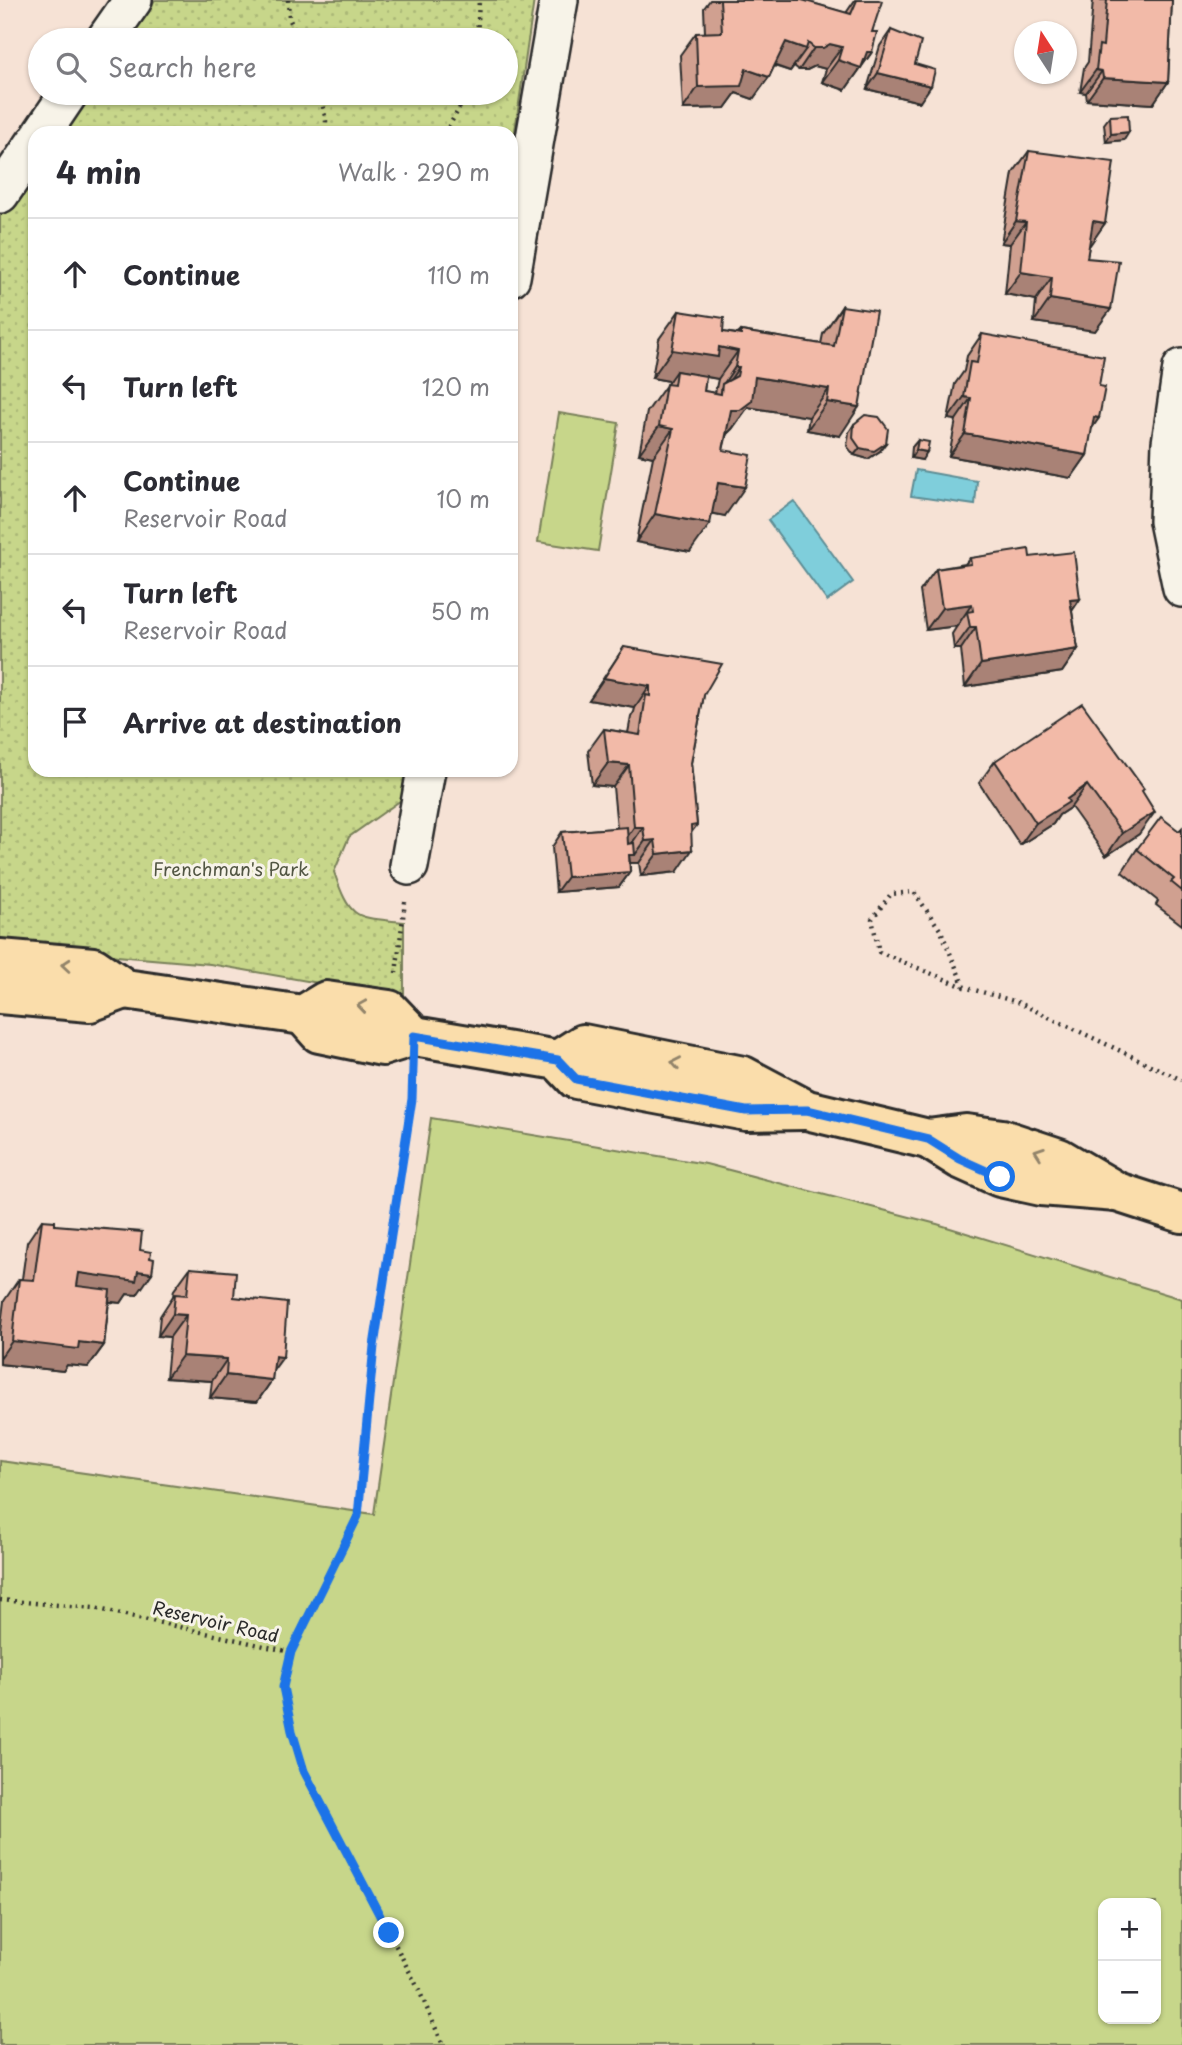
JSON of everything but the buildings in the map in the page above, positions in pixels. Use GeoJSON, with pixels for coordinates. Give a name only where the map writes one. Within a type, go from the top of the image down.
{"type":"FeatureCollection","features":[{"type":"Feature","properties":{"kind":"main road"},"geometry":{"type":"LineString","coordinates":[[0,959],[93,967],[125,989],[303,1015],[319,1033],[382,1046],[401,1023],[558,1060],[576,1079],[746,1111],[807,1110],[928,1139],[960,1159],[1000,1177],[1041,1186],[1118,1192],[1182,1213]]}},
{"type":"Feature","properties":{"kind":"main road"},"geometry":{"type":"LineString","coordinates":[[0,994],[90,1002],[125,989]]}},
{"type":"Feature","properties":{"kind":"street"},"geometry":{"type":"LineString","coordinates":[[113,28],[133,0]]}},
{"type":"Feature","properties":{"kind":"street"},"geometry":{"type":"LineString","coordinates":[[518,237],[559,0]]}},
{"type":"Feature","properties":{"kind":"street"},"geometry":{"type":"LineString","coordinates":[[47,126],[61,105]]}},
{"type":"Feature","properties":{"kind":"street"},"geometry":{"type":"LineString","coordinates":[[0,194],[28,153]]}},
{"type":"Feature","properties":{"kind":"street"},"geometry":{"type":"LineString","coordinates":[[1182,368],[1171,443],[1168,521],[1182,588]]}},
{"type":"Feature","properties":{"kind":"street"},"geometry":{"type":"LineString","coordinates":[[409,866],[425,777]]}},
{"type":"Feature","properties":{"kind":"path"},"geometry":{"type":"LineString","coordinates":[[288,0],[289,18],[294,28]]}},
{"type":"Feature","properties":{"kind":"path"},"geometry":{"type":"LineString","coordinates":[[478,28],[479,0]]}},
{"type":"Feature","properties":{"kind":"path"},"geometry":{"type":"LineString","coordinates":[[323,105],[326,126]]}},
{"type":"Feature","properties":{"kind":"path"},"geometry":{"type":"LineString","coordinates":[[449,126],[461,105]]}},
{"type":"Feature","properties":{"kind":"path"},"geometry":{"type":"LineString","coordinates":[[291,1652],[358,1516],[374,1346],[412,1099],[396,980],[409,866]]}},
{"type":"Feature","properties":{"kind":"path"},"geometry":{"type":"LineString","coordinates":[[964,987],[941,931],[914,891],[891,894],[872,919],[879,952],[964,987],[1017,1002],[1182,1080]]}},
{"type":"Feature","properties":{"kind":"path","name":"Reservoir Road"},"geometry":{"type":"LineString","coordinates":[[0,1600],[94,1608],[291,1652],[283,1687],[304,1771],[418,1988],[443,2045]]}},
{"type":"Feature","properties":{"kind":"green space"},"geometry":{"type":"Polygon","coordinates":[[[155,0],[534,0],[516,126],[65,126],[80,105],[518,105],[518,28],[136,28],[155,0]]]}},
{"type":"Feature","properties":{"kind":"green space","name":"Frenchman's Park"},"geometry":{"type":"Polygon","coordinates":[[[28,176],[28,777],[408,777],[404,798],[349,837],[334,872],[345,900],[357,914],[404,922],[404,998],[210,964],[0,946],[0,214],[28,176]]]}},
{"type":"Feature","properties":{"kind":"green space"},"geometry":{"type":"Polygon","coordinates":[[[559,413],[619,423],[598,551],[538,542],[559,413]]]}},
{"type":"Feature","properties":{"kind":"green space"},"geometry":{"type":"Polygon","coordinates":[[[431,1118],[706,1164],[937,1224],[1182,1299],[1182,2045],[0,2045],[0,1461],[374,1514],[431,1118]]]}},
{"type":"Feature","properties":{"kind":"water"},"geometry":{"type":"Polygon","coordinates":[[[916,470],[977,481],[975,505],[911,496],[916,470]]]}},
{"type":"Feature","properties":{"kind":"water"},"geometry":{"type":"Polygon","coordinates":[[[794,501],[853,582],[827,601],[768,520],[794,501]]]}},
{"type":"Feature","properties":{"kind":"route"},"geometry":{"type":"LineString","coordinates":[[389,1933],[304,1771],[283,1687],[291,1652],[358,1516],[374,1346],[412,1099],[414,1036],[558,1060],[576,1079],[746,1111],[807,1110],[928,1139],[960,1159],[1000,1177]]}}]}
